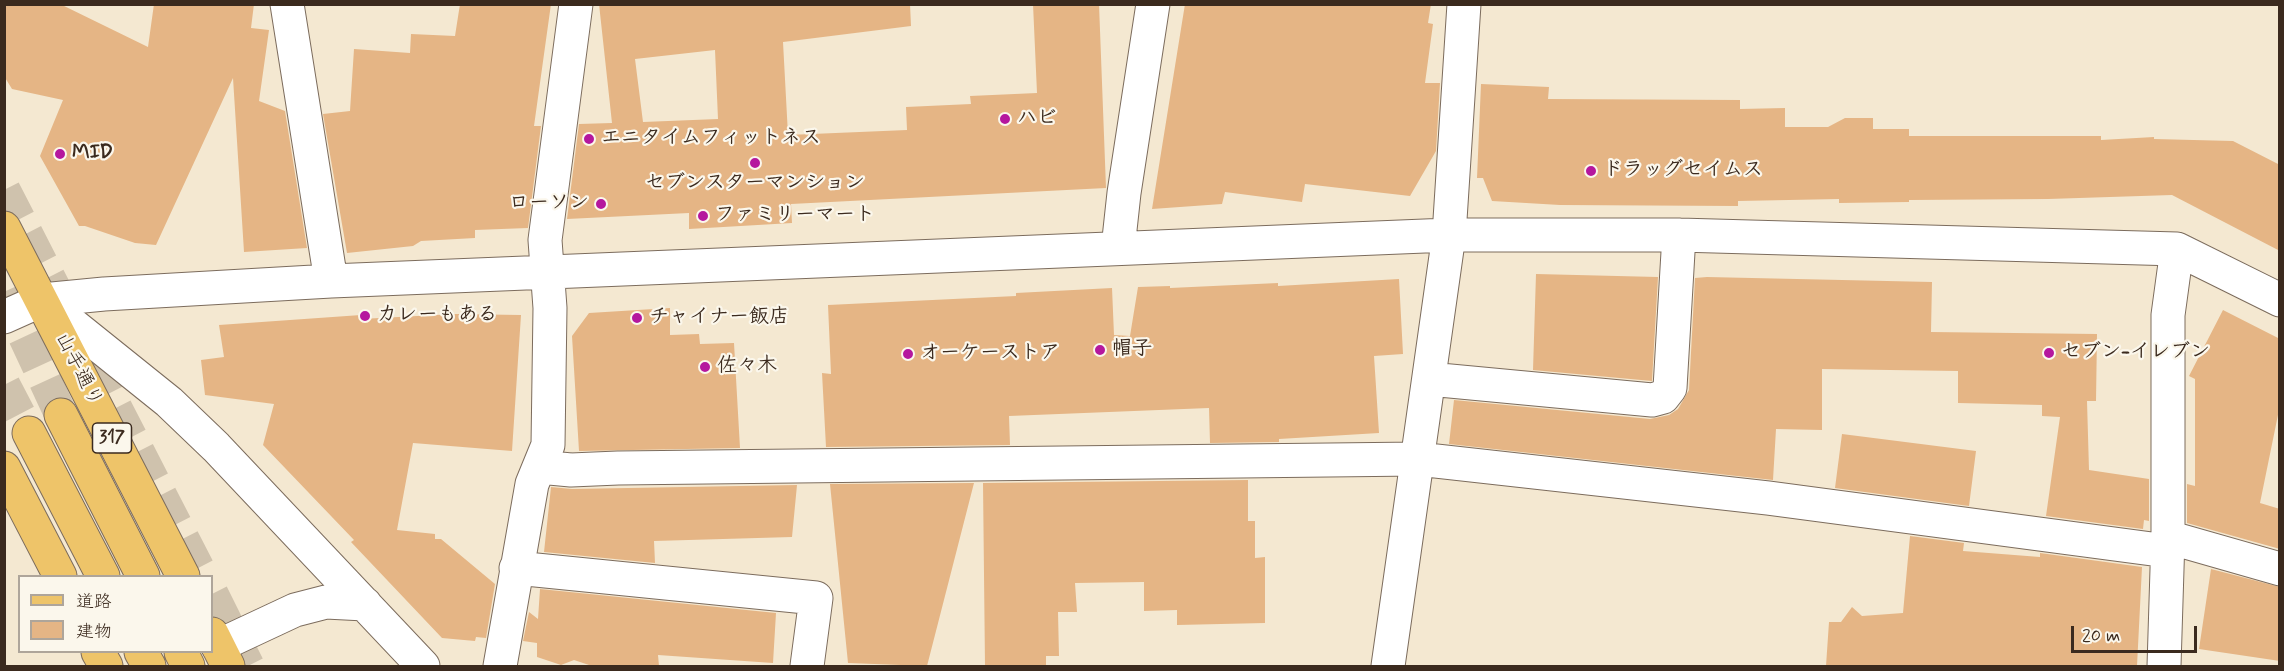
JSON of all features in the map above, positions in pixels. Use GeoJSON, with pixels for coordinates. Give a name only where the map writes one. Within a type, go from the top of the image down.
{"type":"FeatureCollection","features":[{"type":"Feature","properties":{"kind":"main road","name":"山手通り"},"geometry":{"type":"LineString","coordinates":[[4,228],[182,575]]}},
{"type":"Feature","properties":{"kind":"main road"},"geometry":{"type":"LineString","coordinates":[[61,415],[141,575]]}},
{"type":"Feature","properties":{"kind":"main road"},"geometry":{"type":"LineString","coordinates":[[29,433],[102,575]]}},
{"type":"Feature","properties":{"kind":"main road"},"geometry":{"type":"LineString","coordinates":[[4,468],[59,575]]}},
{"type":"Feature","properties":{"kind":"street"},"geometry":{"type":"LineString","coordinates":[[287,4],[331,280]]}},
{"type":"Feature","properties":{"kind":"street"},"geometry":{"type":"LineString","coordinates":[[500,666],[531,484],[549,445],[550,308],[545,240],[576,4]]}},
{"type":"Feature","properties":{"kind":"street"},"geometry":{"type":"LineString","coordinates":[[1119,248],[1124,193],[1153,4]]}},
{"type":"Feature","properties":{"kind":"street"},"geometry":{"type":"LineString","coordinates":[[1388,666],[1449,235],[1464,4]]}},
{"type":"Feature","properties":{"kind":"street"},"geometry":{"type":"LineString","coordinates":[[4,317],[42,300],[331,280],[1449,235],[1678,236],[2177,249],[2280,300]]}},
{"type":"Feature","properties":{"kind":"street"},"geometry":{"type":"LineString","coordinates":[[1429,379],[1652,400],[1663,397],[1670,388],[1678,236]]}},
{"type":"Feature","properties":{"kind":"street"},"geometry":{"type":"LineString","coordinates":[[2164,666],[2168,544],[2168,315],[2177,249]]}},
{"type":"Feature","properties":{"kind":"street"},"geometry":{"type":"LineString","coordinates":[[42,300],[169,402],[216,447],[423,666]]}},
{"type":"Feature","properties":{"kind":"street"},"geometry":{"type":"LineString","coordinates":[[539,467],[571,470],[1418,459],[2168,544],[2280,569]]}},
{"type":"Feature","properties":{"kind":"street"},"geometry":{"type":"LineString","coordinates":[[516,568],[816,598],[807,666]]}},
{"type":"Feature","properties":{"kind":"street"},"geometry":{"type":"LineString","coordinates":[[219,649],[295,610],[326,602],[365,604]]}},
{"type":"Feature","properties":{"kind":"building"},"geometry":{"type":"Polygon","coordinates":[[[4,4],[60,4],[148,47],[154,4],[254,4],[251,28],[269,30],[259,101],[285,111],[307,248],[244,252],[233,78],[156,245],[135,243],[79,226],[40,156],[63,100],[12,89],[4,76],[4,4]]]}},
{"type":"Feature","properties":{"kind":"building"},"geometry":{"type":"Polygon","coordinates":[[[460,4],[551,4],[534,126],[541,126],[528,228],[475,230],[475,238],[421,241],[413,246],[347,253],[323,114],[350,111],[354,49],[410,53],[411,34],[455,36],[460,4]]]}},
{"type":"Feature","properties":{"kind":"building"},"geometry":{"type":"Polygon","coordinates":[[[599,4],[910,4],[911,26],[783,42],[788,135],[907,130],[906,107],[971,104],[970,96],[1037,93],[1033,4],[1099,4],[1106,188],[791,204],[792,223],[689,229],[689,213],[567,219],[579,124],[612,123],[599,4]],[[715,50],[635,59],[643,122],[718,119],[715,50]]]}},
{"type":"Feature","properties":{"kind":"building"},"geometry":{"type":"Polygon","coordinates":[[[1185,4],[1431,4],[1428,23],[1433,24],[1425,83],[1440,83],[1436,151],[1410,196],[1305,184],[1302,202],[1225,192],[1222,204],[1152,209],[1185,4]]]}},
{"type":"Feature","properties":{"kind":"building"},"geometry":{"type":"Polygon","coordinates":[[[1481,84],[1549,87],[1548,99],[1740,100],[1740,109],[1785,108],[1785,127],[1828,127],[1845,118],[1873,118],[1873,129],[1909,129],[1909,136],[2101,136],[2101,140],[2154,137],[2154,139],[2233,141],[2280,165],[2280,251],[2172,195],[1839,203],[1839,199],[1738,201],[1738,206],[1560,205],[1492,201],[1483,178],[1477,178],[1481,84]]]}},
{"type":"Feature","properties":{"kind":"building"},"geometry":{"type":"Polygon","coordinates":[[[1536,274],[1658,277],[1652,381],[1533,370],[1536,274]]]}},
{"type":"Feature","properties":{"kind":"building"},"geometry":{"type":"Polygon","coordinates":[[[1695,278],[1932,282],[1931,332],[2097,334],[2096,401],[2087,401],[2089,470],[2149,479],[2149,521],[2144,520],[2143,529],[2046,516],[2060,417],[2042,416],[2042,405],[1958,403],[1958,371],[1822,369],[1822,430],[1776,429],[1773,480],[1449,444],[1454,400],[1650,419],[1669,415],[1678,409],[1689,390],[1695,278]]]}},
{"type":"Feature","properties":{"kind":"building"},"geometry":{"type":"Polygon","coordinates":[[[1399,279],[1403,354],[1374,356],[1379,433],[1279,439],[1279,442],[1210,443],[1209,408],[1009,416],[1010,445],[826,447],[822,373],[831,374],[828,305],[1016,296],[1016,293],[1112,288],[1114,335],[1130,336],[1138,287],[1170,286],[1170,288],[1278,283],[1278,286],[1399,279]]]}},
{"type":"Feature","properties":{"kind":"building"},"geometry":{"type":"Polygon","coordinates":[[[670,308],[670,335],[699,334],[700,344],[734,343],[740,448],[579,451],[572,336],[589,313],[670,308]]]}},
{"type":"Feature","properties":{"kind":"building"},"geometry":{"type":"Polygon","coordinates":[[[2223,310],[2280,339],[2280,405],[2260,503],[2280,509],[2280,549],[2187,523],[2187,484],[2195,486],[2195,379],[2189,376],[2223,310]]]}},
{"type":"Feature","properties":{"kind":"building"},"geometry":{"type":"Polygon","coordinates":[[[455,314],[521,315],[512,451],[413,443],[397,530],[435,534],[435,539],[441,539],[495,584],[486,638],[476,637],[475,641],[442,638],[351,542],[354,540],[263,445],[274,404],[205,395],[201,360],[224,357],[219,325],[361,315],[361,319],[455,314]]]}},
{"type":"Feature","properties":{"kind":"building"},"geometry":{"type":"Polygon","coordinates":[[[1842,434],[1976,451],[1969,506],[1835,488],[1842,434]]]}},
{"type":"Feature","properties":{"kind":"building"},"geometry":{"type":"Polygon","coordinates":[[[1248,480],[1248,521],[1255,521],[1255,558],[1265,557],[1265,623],[1177,625],[1177,610],[1144,611],[1144,582],[1075,583],[1077,612],[1058,612],[1059,656],[1046,656],[1046,666],[985,666],[983,483],[1248,480]]]}},
{"type":"Feature","properties":{"kind":"building"},"geometry":{"type":"Polygon","coordinates":[[[974,483],[927,666],[848,663],[830,484],[974,483]]]}},
{"type":"Feature","properties":{"kind":"building"},"geometry":{"type":"Polygon","coordinates":[[[797,485],[792,537],[654,541],[655,563],[544,552],[551,487],[572,489],[797,485]]]}},
{"type":"Feature","properties":{"kind":"building"},"geometry":{"type":"Polygon","coordinates":[[[1910,536],[1964,543],[1963,551],[2040,557],[2040,553],[2142,567],[2137,666],[1826,666],[1829,622],[1841,622],[1852,607],[1862,616],[1903,613],[1910,536]]]}},
{"type":"Feature","properties":{"kind":"building"},"geometry":{"type":"Polygon","coordinates":[[[2211,569],[2280,587],[2280,661],[2199,649],[2211,569]]]}},
{"type":"Feature","properties":{"kind":"building"},"geometry":{"type":"Polygon","coordinates":[[[540,589],[776,613],[773,663],[658,655],[659,666],[592,666],[574,660],[561,665],[537,657],[537,643],[523,641],[529,612],[538,619],[540,589]]]}},
{"type":"Feature","properties":{"kind":"tunnel"},"geometry":{"type":"LineString","coordinates":[[4,190],[201,575]]}},
{"type":"Feature","properties":{"kind":"tunnel"},"geometry":{"type":"LineString","coordinates":[[4,292],[61,415]]}},
{"type":"Feature","properties":{"kind":"tunnel"},"geometry":{"type":"LineString","coordinates":[[4,385],[29,433]]}},
{"type":"Feature","properties":{"kind":"tunnel"},"geometry":{"type":"LineString","coordinates":[[213,596],[248,666]]}},
{"type":"Feature","properties":{"kind":"place","name":"ハビ"},"geometry":{"type":"Point","coordinates":[1005,119]}},
{"type":"Feature","properties":{"kind":"place","name":"エニタイムフィットネス"},"geometry":{"type":"Point","coordinates":[589,139]}},
{"type":"Feature","properties":{"kind":"place","name":"MID"},"geometry":{"type":"Point","coordinates":[60,154]}},
{"type":"Feature","properties":{"kind":"place","name":"セブンスターマンション"},"geometry":{"type":"Point","coordinates":[755,163]}},
{"type":"Feature","properties":{"kind":"place","name":"ドラッグセイムス"},"geometry":{"type":"Point","coordinates":[1591,171]}},
{"type":"Feature","properties":{"kind":"place","name":"ローソン"},"geometry":{"type":"Point","coordinates":[601,204]}},
{"type":"Feature","properties":{"kind":"place","name":"ファミリーマート"},"geometry":{"type":"Point","coordinates":[703,216]}},
{"type":"Feature","properties":{"kind":"place","name":"カレーもある"},"geometry":{"type":"Point","coordinates":[365,316]}},
{"type":"Feature","properties":{"kind":"place","name":"チャイナー飯店"},"geometry":{"type":"Point","coordinates":[637,318]}},
{"type":"Feature","properties":{"kind":"place","name":"帽子"},"geometry":{"type":"Point","coordinates":[1100,350]}},
{"type":"Feature","properties":{"kind":"place","name":"セブン-イレブン"},"geometry":{"type":"Point","coordinates":[2049,353]}},
{"type":"Feature","properties":{"kind":"place","name":"オーケーストア"},"geometry":{"type":"Point","coordinates":[908,354]}},
{"type":"Feature","properties":{"kind":"place","name":"佐々木"},"geometry":{"type":"Point","coordinates":[705,367]}}]}
